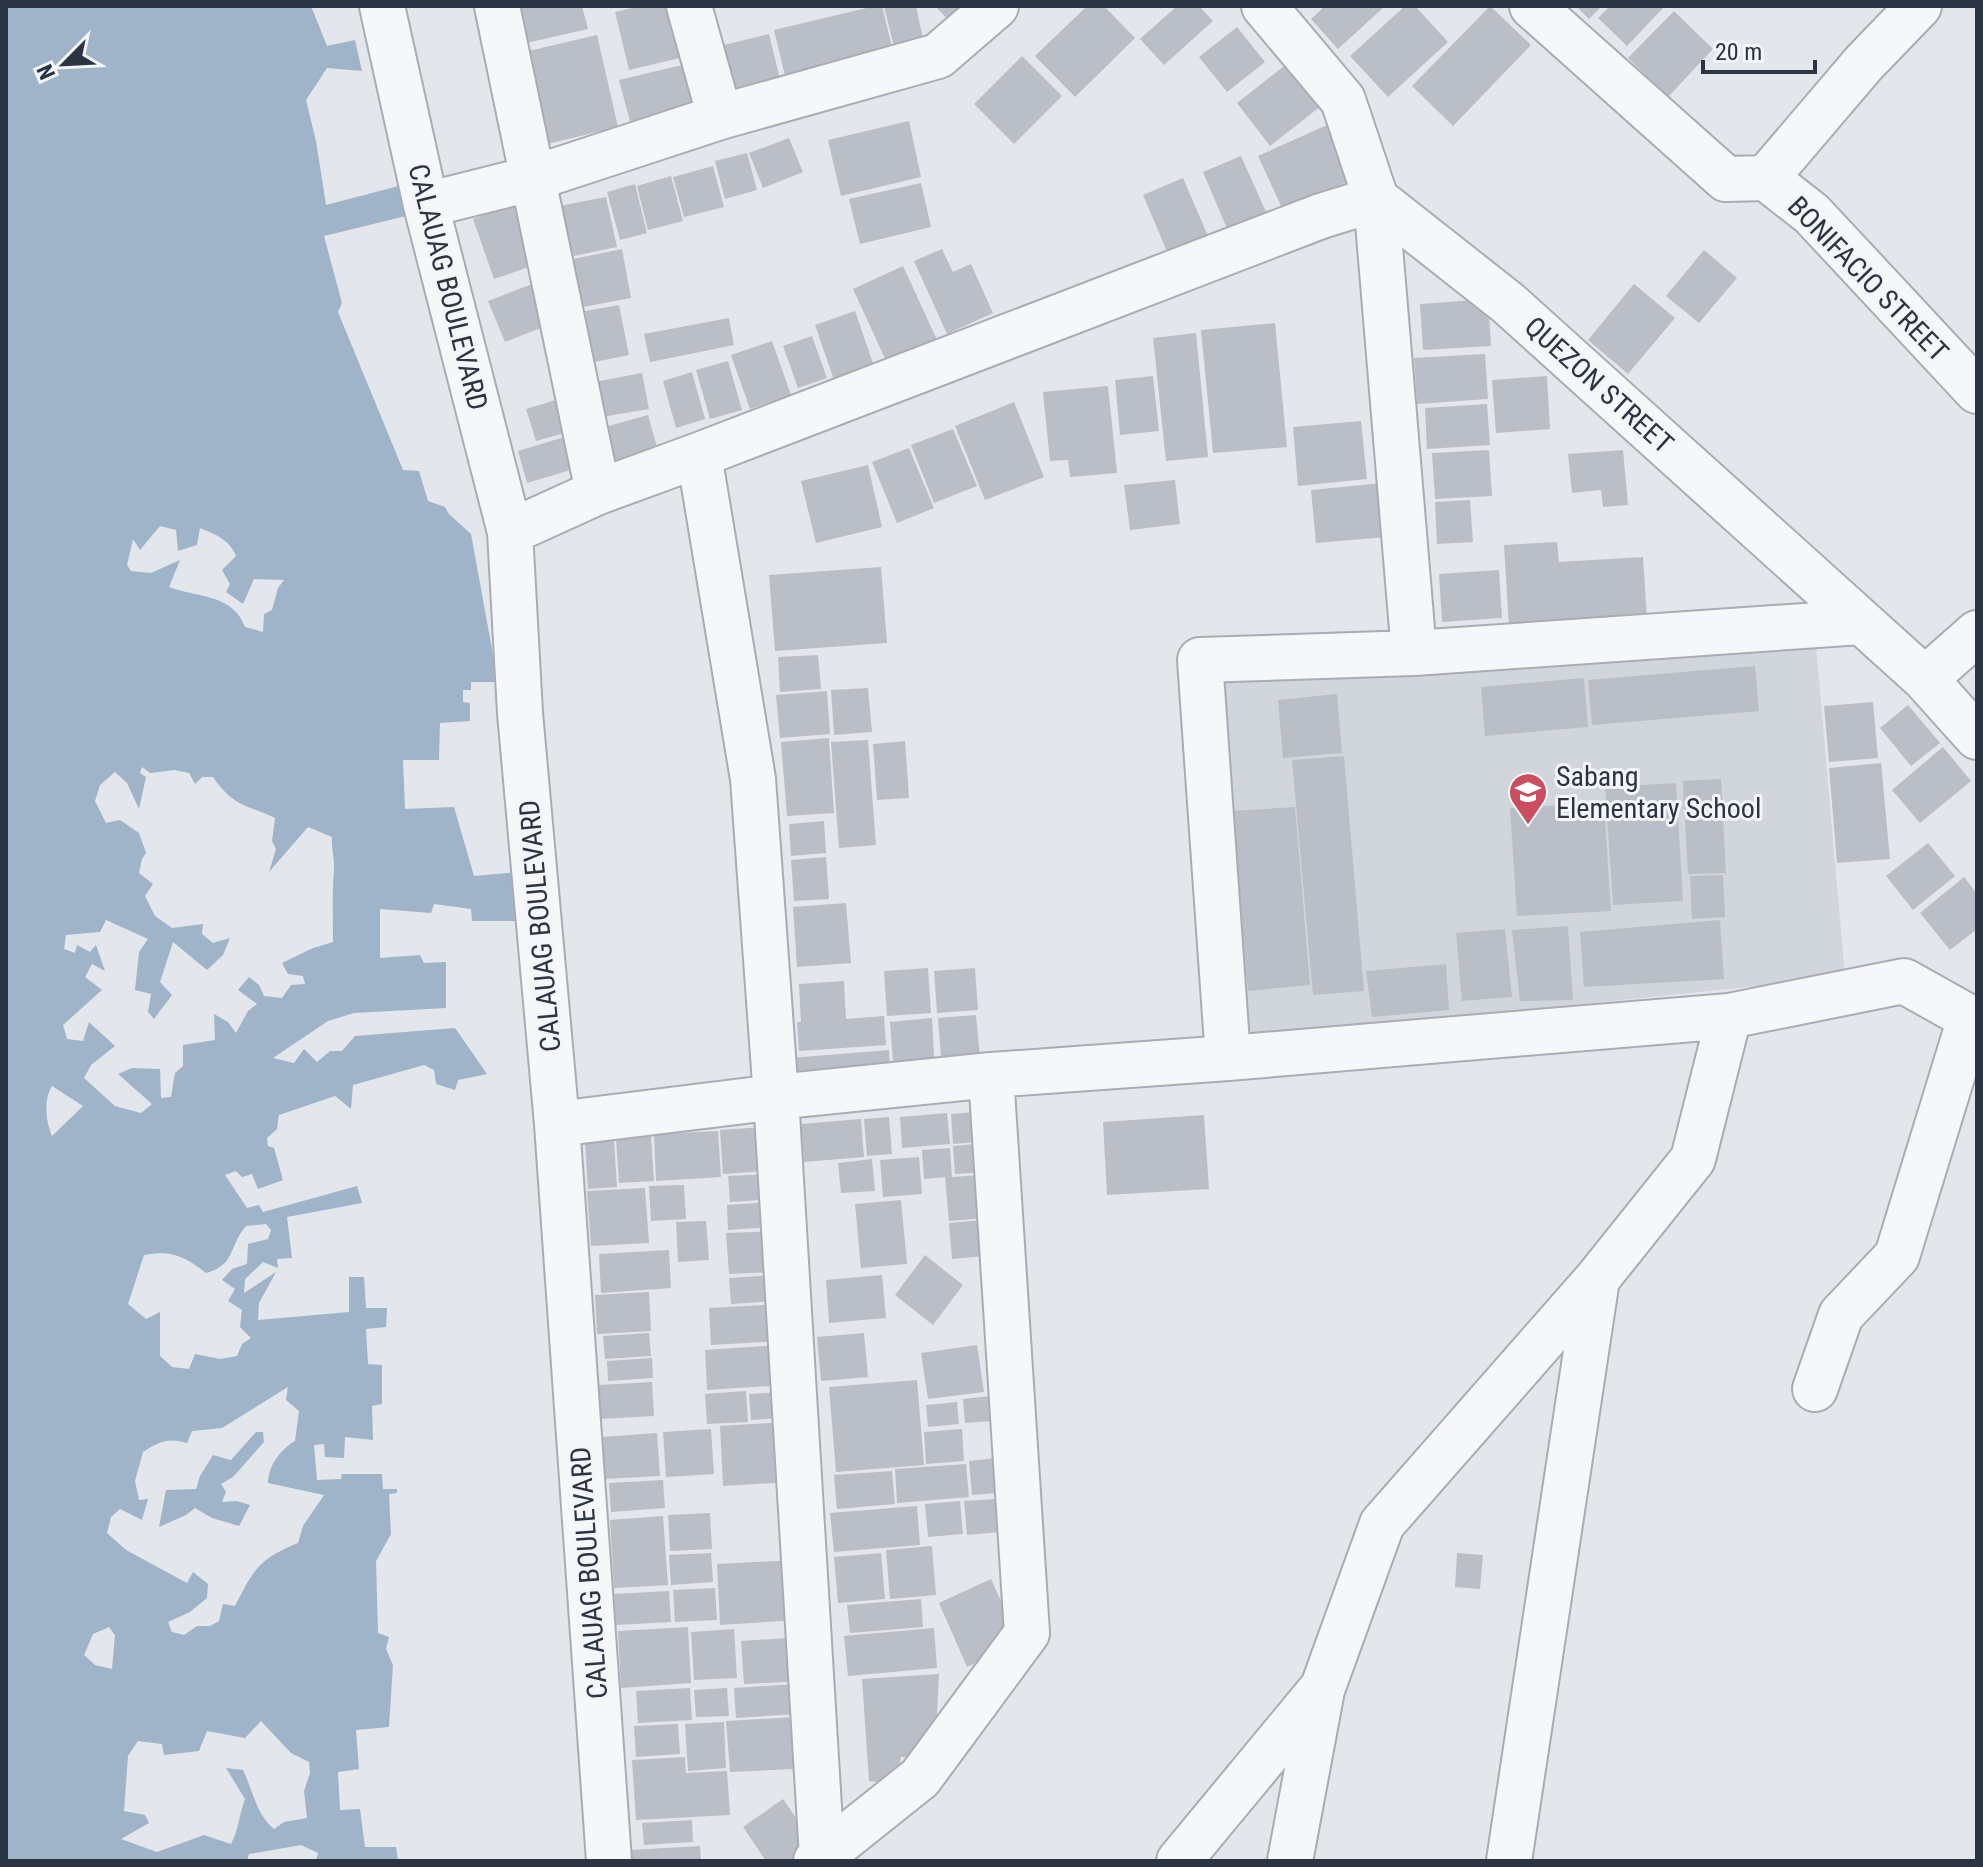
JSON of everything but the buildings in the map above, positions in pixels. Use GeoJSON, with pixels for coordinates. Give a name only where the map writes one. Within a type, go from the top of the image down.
{"type":"FeatureCollection","features":[{"type":"Feature","properties":{"kind":"street","name":"CALAUAG BOULEVARD"},"geometry":{"type":"LineString","coordinates":[[382,6],[426,205],[510,532],[520,713],[557,1124],[609,1861]]}},
{"type":"Feature","properties":{"kind":"street"},"geometry":{"type":"LineString","coordinates":[[497,6],[598,492]]}},
{"type":"Feature","properties":{"kind":"street"},"geometry":{"type":"LineString","coordinates":[[689,6],[720,117]]}},
{"type":"Feature","properties":{"kind":"street"},"geometry":{"type":"LineString","coordinates":[[426,205],[534,178],[720,117],[938,56],[996,6]]}},
{"type":"Feature","properties":{"kind":"street"},"geometry":{"type":"LineString","coordinates":[[1264,6],[1343,100],[1376,199],[1414,653]]}},
{"type":"Feature","properties":{"kind":"street","name":"BONIFACIO STREET"},"geometry":{"type":"LineString","coordinates":[[1532,6],[1726,179],[1766,178],[1812,214],[1977,391]]}},
{"type":"Feature","properties":{"kind":"street"},"geometry":{"type":"LineString","coordinates":[[1766,178],[1864,63],[1919,6]]}},
{"type":"Feature","properties":{"kind":"street"},"geometry":{"type":"LineString","coordinates":[[510,532],[598,492],[1307,222],[1376,199]]}},
{"type":"Feature","properties":{"kind":"street","name":"QUEZON STREET"},"geometry":{"type":"LineString","coordinates":[[1376,199],[1508,303],[1925,679],[1977,737]]}},
{"type":"Feature","properties":{"kind":"street"},"geometry":{"type":"LineString","coordinates":[[699,455],[753,779],[776,1097],[819,1859]]}},
{"type":"Feature","properties":{"kind":"street"},"geometry":{"type":"LineString","coordinates":[[1228,1058],[1200,660],[1414,653],[1861,622]]}},
{"type":"Feature","properties":{"kind":"street"},"geometry":{"type":"LineString","coordinates":[[1925,679],[1977,633]]}},
{"type":"Feature","properties":{"kind":"street"},"geometry":{"type":"LineString","coordinates":[[557,1124],[991,1075],[1729,1016],[1904,981],[1973,1022],[1897,1256],[1841,1315],[1815,1389]]}},
{"type":"Feature","properties":{"kind":"street"},"geometry":{"type":"LineString","coordinates":[[1290,1861],[1323,1687],[1382,1524],[1597,1279],[1693,1159],[1729,1016]]}},
{"type":"Feature","properties":{"kind":"street"},"geometry":{"type":"LineString","coordinates":[[819,1859],[920,1778],[1027,1633],[991,1075]]}},
{"type":"Feature","properties":{"kind":"street"},"geometry":{"type":"LineString","coordinates":[[1509,1861],[1597,1279]]}},
{"type":"Feature","properties":{"kind":"street"},"geometry":{"type":"LineString","coordinates":[[1179,1861],[1323,1687]]}},
{"type":"Feature","properties":{"kind":"shaded area","name":"Sabang Elementary School"},"geometry":{"type":"Polygon","coordinates":[[[1816,646],[1845,977],[1242,1039],[1212,675],[1816,646]]]}},
{"type":"Feature","properties":{"kind":"water"},"geometry":{"type":"Polygon","coordinates":[[[6,6],[311,6],[327,46],[355,40],[362,71],[327,68],[306,100],[326,205],[414,182],[413,197],[406,216],[324,236],[342,303],[338,312],[403,470],[419,471],[428,501],[445,507],[471,534],[498,682],[471,682],[471,690],[463,690],[463,702],[470,703],[470,721],[440,723],[439,760],[403,760],[405,809],[454,807],[474,876],[529,871],[518,921],[472,921],[471,909],[434,904],[431,913],[380,909],[380,958],[420,955],[424,963],[446,962],[446,1008],[354,1013],[328,1021],[273,1058],[294,1063],[304,1049],[317,1062],[330,1051],[342,1051],[355,1036],[455,1028],[487,1074],[458,1080],[455,1090],[436,1084],[434,1070],[424,1065],[353,1085],[351,1109],[335,1096],[279,1115],[277,1129],[267,1138],[268,1146],[274,1148],[283,1180],[258,1189],[252,1174],[242,1177],[236,1171],[225,1175],[247,1208],[259,1205],[263,1212],[357,1186],[362,1203],[287,1217],[292,1258],[277,1259],[278,1268],[263,1262],[245,1279],[244,1293],[276,1272],[259,1303],[258,1320],[349,1312],[349,1277],[364,1277],[366,1308],[387,1308],[386,1327],[366,1329],[368,1364],[382,1365],[382,1404],[372,1406],[373,1440],[345,1437],[344,1458],[325,1457],[324,1444],[314,1445],[317,1480],[341,1479],[342,1474],[382,1474],[383,1489],[397,1489],[397,1493],[389,1494],[391,1534],[376,1561],[378,1633],[389,1637],[386,1649],[393,1665],[389,1727],[356,1730],[359,1769],[338,1772],[340,1810],[360,1809],[365,1847],[396,1847],[398,1861],[316,1861],[318,1853],[301,1845],[249,1854],[247,1861],[6,1861],[6,6]],[[160,526],[140,550],[133,539],[127,565],[131,571],[151,573],[180,560],[169,587],[224,603],[240,616],[245,627],[263,632],[264,614],[272,610],[278,588],[284,580],[254,579],[243,604],[226,592],[230,584],[222,570],[236,556],[221,538],[200,528],[197,545],[178,551],[176,530],[160,526]],[[142,767],[140,773],[146,777],[139,809],[127,783],[115,772],[100,785],[95,801],[106,823],[120,820],[139,833],[146,853],[139,873],[153,884],[145,896],[155,916],[172,928],[203,924],[202,934],[213,943],[230,938],[223,955],[207,970],[173,942],[160,982],[172,995],[154,1019],[148,1012],[151,994],[135,990],[139,952],[148,939],[106,920],[100,932],[66,935],[64,949],[75,953],[77,945],[90,952],[96,945],[105,971],[92,964],[85,977],[102,990],[63,1025],[67,1039],[83,1041],[89,1022],[115,1046],[91,1065],[84,1078],[115,1106],[141,1113],[152,1104],[118,1074],[132,1068],[160,1069],[161,1098],[171,1097],[175,1073],[183,1066],[183,1045],[215,1040],[214,1014],[228,1022],[236,1033],[248,1011],[257,1004],[238,990],[249,977],[259,985],[264,996],[282,998],[291,985],[305,984],[303,976],[288,974],[282,963],[333,942],[332,837],[308,827],[269,872],[276,849],[272,841],[275,818],[234,799],[213,777],[202,777],[195,784],[189,773],[175,770],[150,773],[142,767]],[[52,1086],[47,1098],[47,1118],[52,1136],[83,1106],[52,1086]],[[266,1224],[246,1226],[227,1260],[216,1270],[206,1273],[177,1256],[162,1253],[144,1255],[128,1304],[146,1319],[160,1312],[160,1356],[172,1367],[189,1369],[195,1354],[220,1359],[237,1356],[242,1344],[251,1338],[240,1327],[242,1310],[228,1301],[235,1289],[222,1280],[232,1269],[247,1264],[248,1244],[268,1239],[271,1230],[266,1224]],[[288,1387],[222,1428],[192,1431],[187,1443],[175,1440],[164,1442],[143,1452],[135,1481],[139,1500],[148,1499],[142,1520],[120,1509],[111,1517],[107,1533],[126,1550],[187,1583],[193,1572],[208,1584],[207,1598],[190,1612],[168,1622],[172,1632],[184,1635],[197,1626],[210,1626],[219,1621],[223,1604],[235,1606],[247,1583],[266,1560],[298,1543],[303,1526],[324,1495],[268,1483],[276,1459],[295,1441],[299,1411],[286,1400],[288,1387]],[[109,1627],[93,1634],[84,1655],[95,1665],[112,1669],[115,1635],[109,1627]],[[261,1721],[245,1738],[207,1731],[199,1751],[164,1755],[162,1744],[138,1741],[128,1756],[124,1811],[145,1815],[149,1823],[121,1839],[157,1852],[204,1835],[231,1844],[245,1799],[226,1768],[243,1770],[259,1809],[274,1829],[284,1822],[307,1818],[304,1791],[310,1773],[309,1762],[291,1753],[261,1721]]]}},
{"type":"Feature","properties":{"kind":"water"},"geometry":{"type":"Polygon","coordinates":[[[256,1432],[263,1432],[264,1442],[233,1477],[221,1484],[226,1492],[222,1502],[237,1501],[250,1505],[239,1526],[212,1518],[195,1508],[159,1527],[166,1490],[196,1489],[213,1455],[231,1460],[256,1432]]]}},
{"type":"Feature","properties":{"kind":"place","name":"Sabang Elementary School"},"geometry":{"type":"Point","coordinates":[1528,826]}}]}
